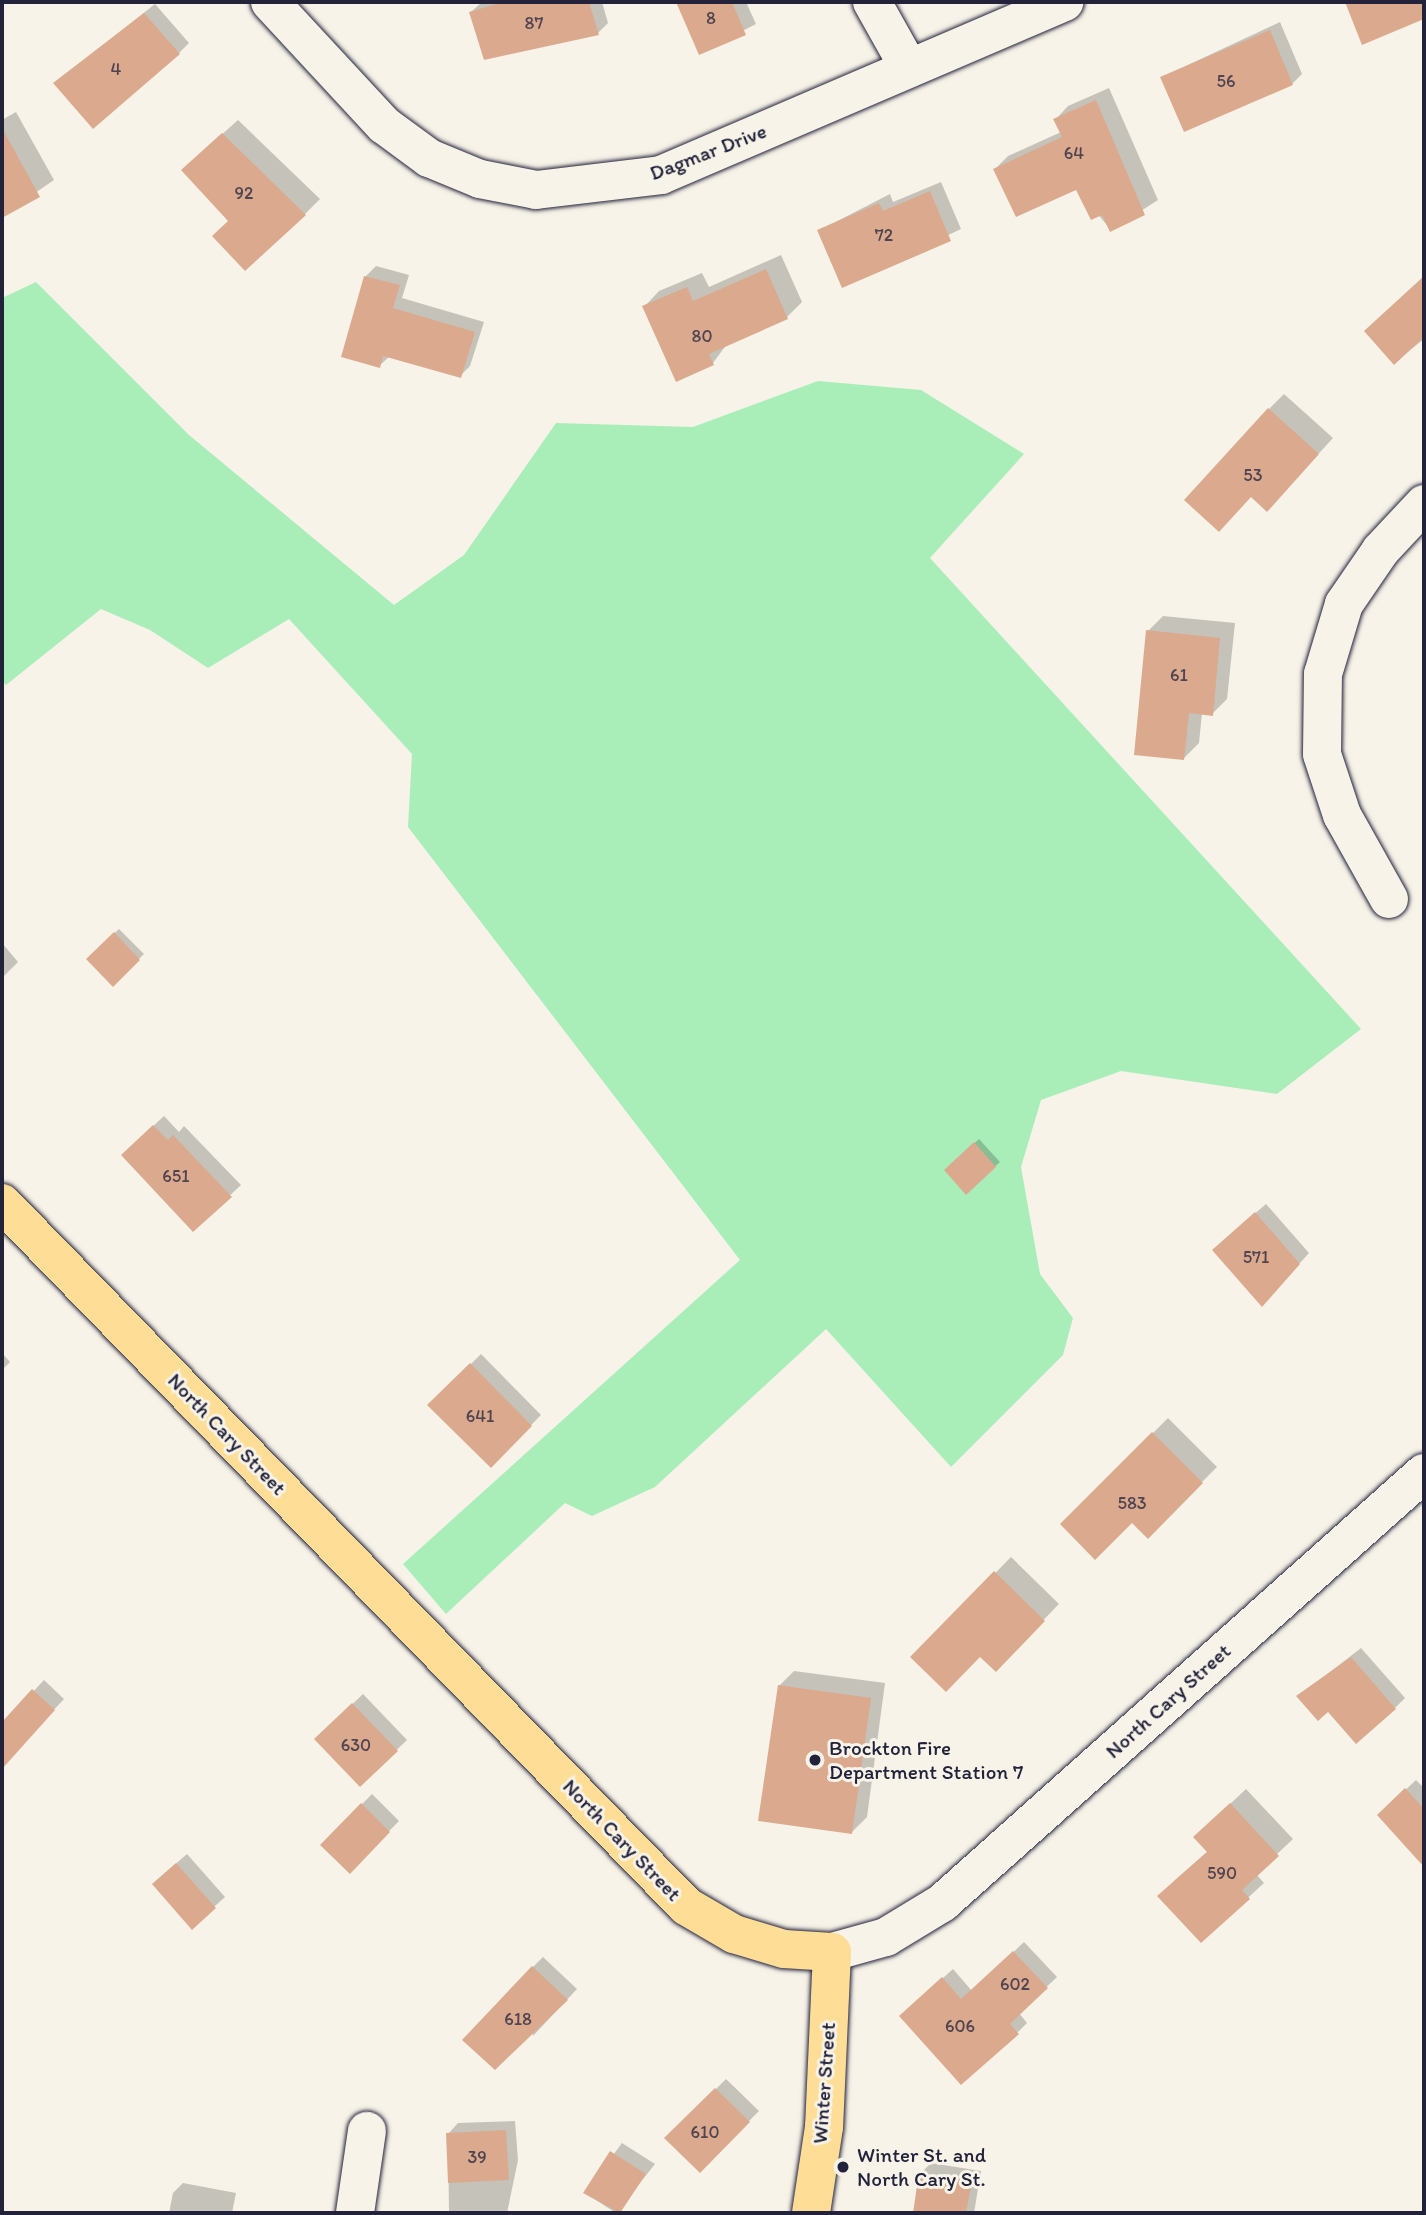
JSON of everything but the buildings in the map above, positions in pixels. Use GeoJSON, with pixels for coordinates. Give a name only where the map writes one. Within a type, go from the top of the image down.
{"type":"FeatureCollection","features":[{"type":"Feature","properties":{"kind":"main road","name":"North Cary Street"},"geometry":{"type":"LineString","coordinates":[[2,1203],[686,1906],[734,1934],[784,1949],[832,1952]]}},
{"type":"Feature","properties":{"kind":"main road","name":"Winter Street"},"geometry":{"type":"LineString","coordinates":[[811,2213],[824,2126],[832,1952]]}},
{"type":"Feature","properties":{"kind":"street","name":"Dagmar Drive"},"geometry":{"type":"LineString","coordinates":[[270,2],[384,125],[429,158],[480,179],[536,190],[661,174],[1065,2]]}},
{"type":"Feature","properties":{"kind":"street"},"geometry":{"type":"LineString","coordinates":[[872,2],[908,68]]}},
{"type":"Feature","properties":{"kind":"street"},"geometry":{"type":"LineString","coordinates":[[1389,899],[1342,816],[1322,754],[1323,674],[1344,604],[1381,550],[1424,504]]}},
{"type":"Feature","properties":{"kind":"street","name":"North Cary Street"},"geometry":{"type":"LineString","coordinates":[[832,1952],[886,1937],[942,1903],[1424,1473]]}},
{"type":"Feature","properties":{"kind":"street"},"geometry":{"type":"LineString","coordinates":[[355,2213],[367,2131]]}},
{"type":"Feature","properties":{"kind":"green space"},"geometry":{"type":"Polygon","coordinates":[[[36,282],[189,435],[394,605],[464,555],[556,423],[693,427],[818,381],[921,390],[1024,454],[930,558],[1361,1029],[1277,1094],[1121,1071],[1041,1100],[1021,1167],[1040,1274],[1073,1318],[1063,1355],[951,1467],[826,1329],[655,1487],[592,1516],[565,1503],[446,1614],[403,1564],[740,1260],[408,827],[412,754],[289,619],[208,668],[150,630],[101,609],[6,685],[2,681],[2,298],[36,282]]]}},
{"type":"Feature","properties":{"kind":"place","name":"Brockton Fire Department Station 7"},"geometry":{"type":"Point","coordinates":[815,1760]}},
{"type":"Feature","properties":{"kind":"place","name":"Winter St. and North Cary St."},"geometry":{"type":"Point","coordinates":[843,2167]}}]}
